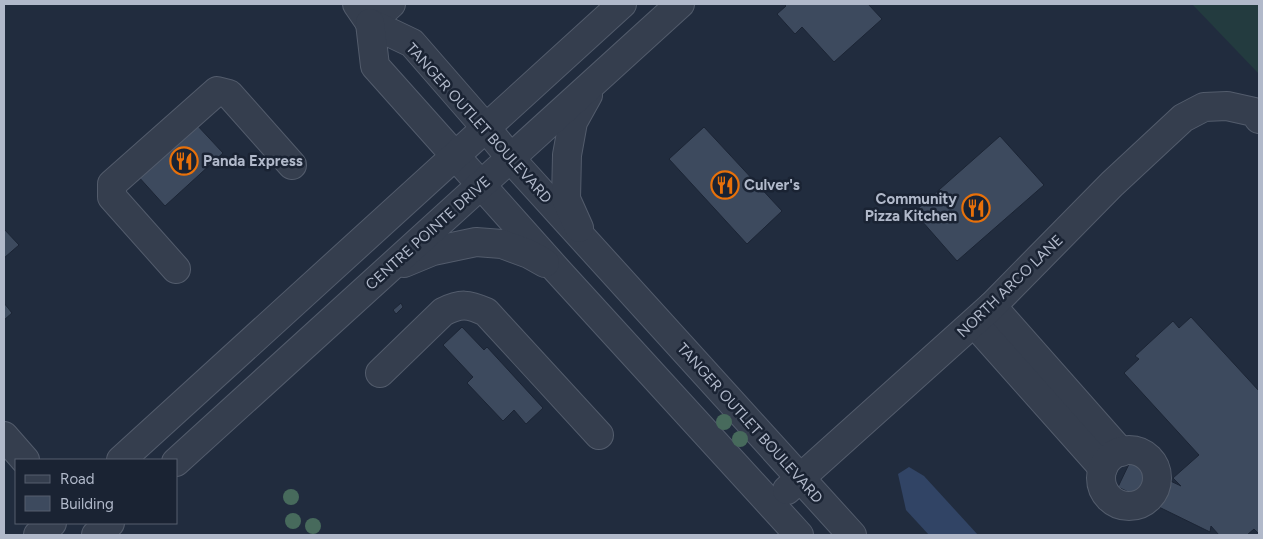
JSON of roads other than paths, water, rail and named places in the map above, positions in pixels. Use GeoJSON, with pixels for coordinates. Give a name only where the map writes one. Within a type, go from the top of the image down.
{"type":"FeatureCollection","features":[{"type":"Feature","properties":{"kind":"street"},"geometry":{"type":"LineString","coordinates":[[391,4],[363,13],[375,66],[799,535]]}},
{"type":"Feature","properties":{"kind":"street"},"geometry":{"type":"LineString","coordinates":[[122,459],[622,4]]}},
{"type":"Feature","properties":{"kind":"street","name":"CENTRE POINTE DRIVE"},"geometry":{"type":"LineString","coordinates":[[178,460],[680,4]]}},
{"type":"Feature","properties":{"kind":"street","name":"TANGER OUTLET BOULEVARD"},"geometry":{"type":"LineString","coordinates":[[363,13],[412,43],[486,128],[510,159],[852,535]]}},
{"type":"Feature","properties":{"kind":"street"},"geometry":{"type":"LineString","coordinates":[[587,245],[566,199],[567,155],[573,122],[596,81]]}},
{"type":"Feature","properties":{"kind":"street"},"geometry":{"type":"LineString","coordinates":[[176,269],[112,197],[112,184],[217,91],[229,94],[292,165]]}},
{"type":"Feature","properties":{"kind":"street","name":"NORTH ARCO LANE"},"geometry":{"type":"LineString","coordinates":[[771,505],[983,314],[1112,184],[1183,118],[1204,108],[1227,106],[1254,112],[1259,119]]}},
{"type":"Feature","properties":{"kind":"street"},"geometry":{"type":"LineString","coordinates":[[387,270],[433,251],[476,242],[502,244],[529,254],[558,270]]}},
{"type":"Feature","properties":{"kind":"street"},"geometry":{"type":"LineString","coordinates":[[380,373],[443,312],[455,306],[472,306],[486,312],[599,434]]}},
{"type":"Feature","properties":{"kind":"street"},"geometry":{"type":"LineString","coordinates":[[983,314],[1112,460]]}},
{"type":"Feature","properties":{"kind":"street"},"geometry":{"type":"LineString","coordinates":[[4,436],[24,459]]}},
{"type":"Feature","properties":{"kind":"street"},"geometry":{"type":"LineString","coordinates":[[38,535],[51,524]]}},
{"type":"Feature","properties":{"kind":"street"},"geometry":{"type":"LineString","coordinates":[[83,524],[95,535],[109,524]]}},
{"type":"Feature","properties":{"kind":"water"},"geometry":{"type":"Polygon","coordinates":[[[909,467],[924,476],[978,535],[929,535],[906,510],[898,474],[909,467]]]}},
{"type":"Feature","properties":{"kind":"place","name":"Panda Express"},"geometry":{"type":"Point","coordinates":[184,161]}},
{"type":"Feature","properties":{"kind":"place","name":"Culver's"},"geometry":{"type":"Point","coordinates":[725,185]}},
{"type":"Feature","properties":{"kind":"place","name":"Community Pizza Kitchen"},"geometry":{"type":"Point","coordinates":[976,208]}}]}
